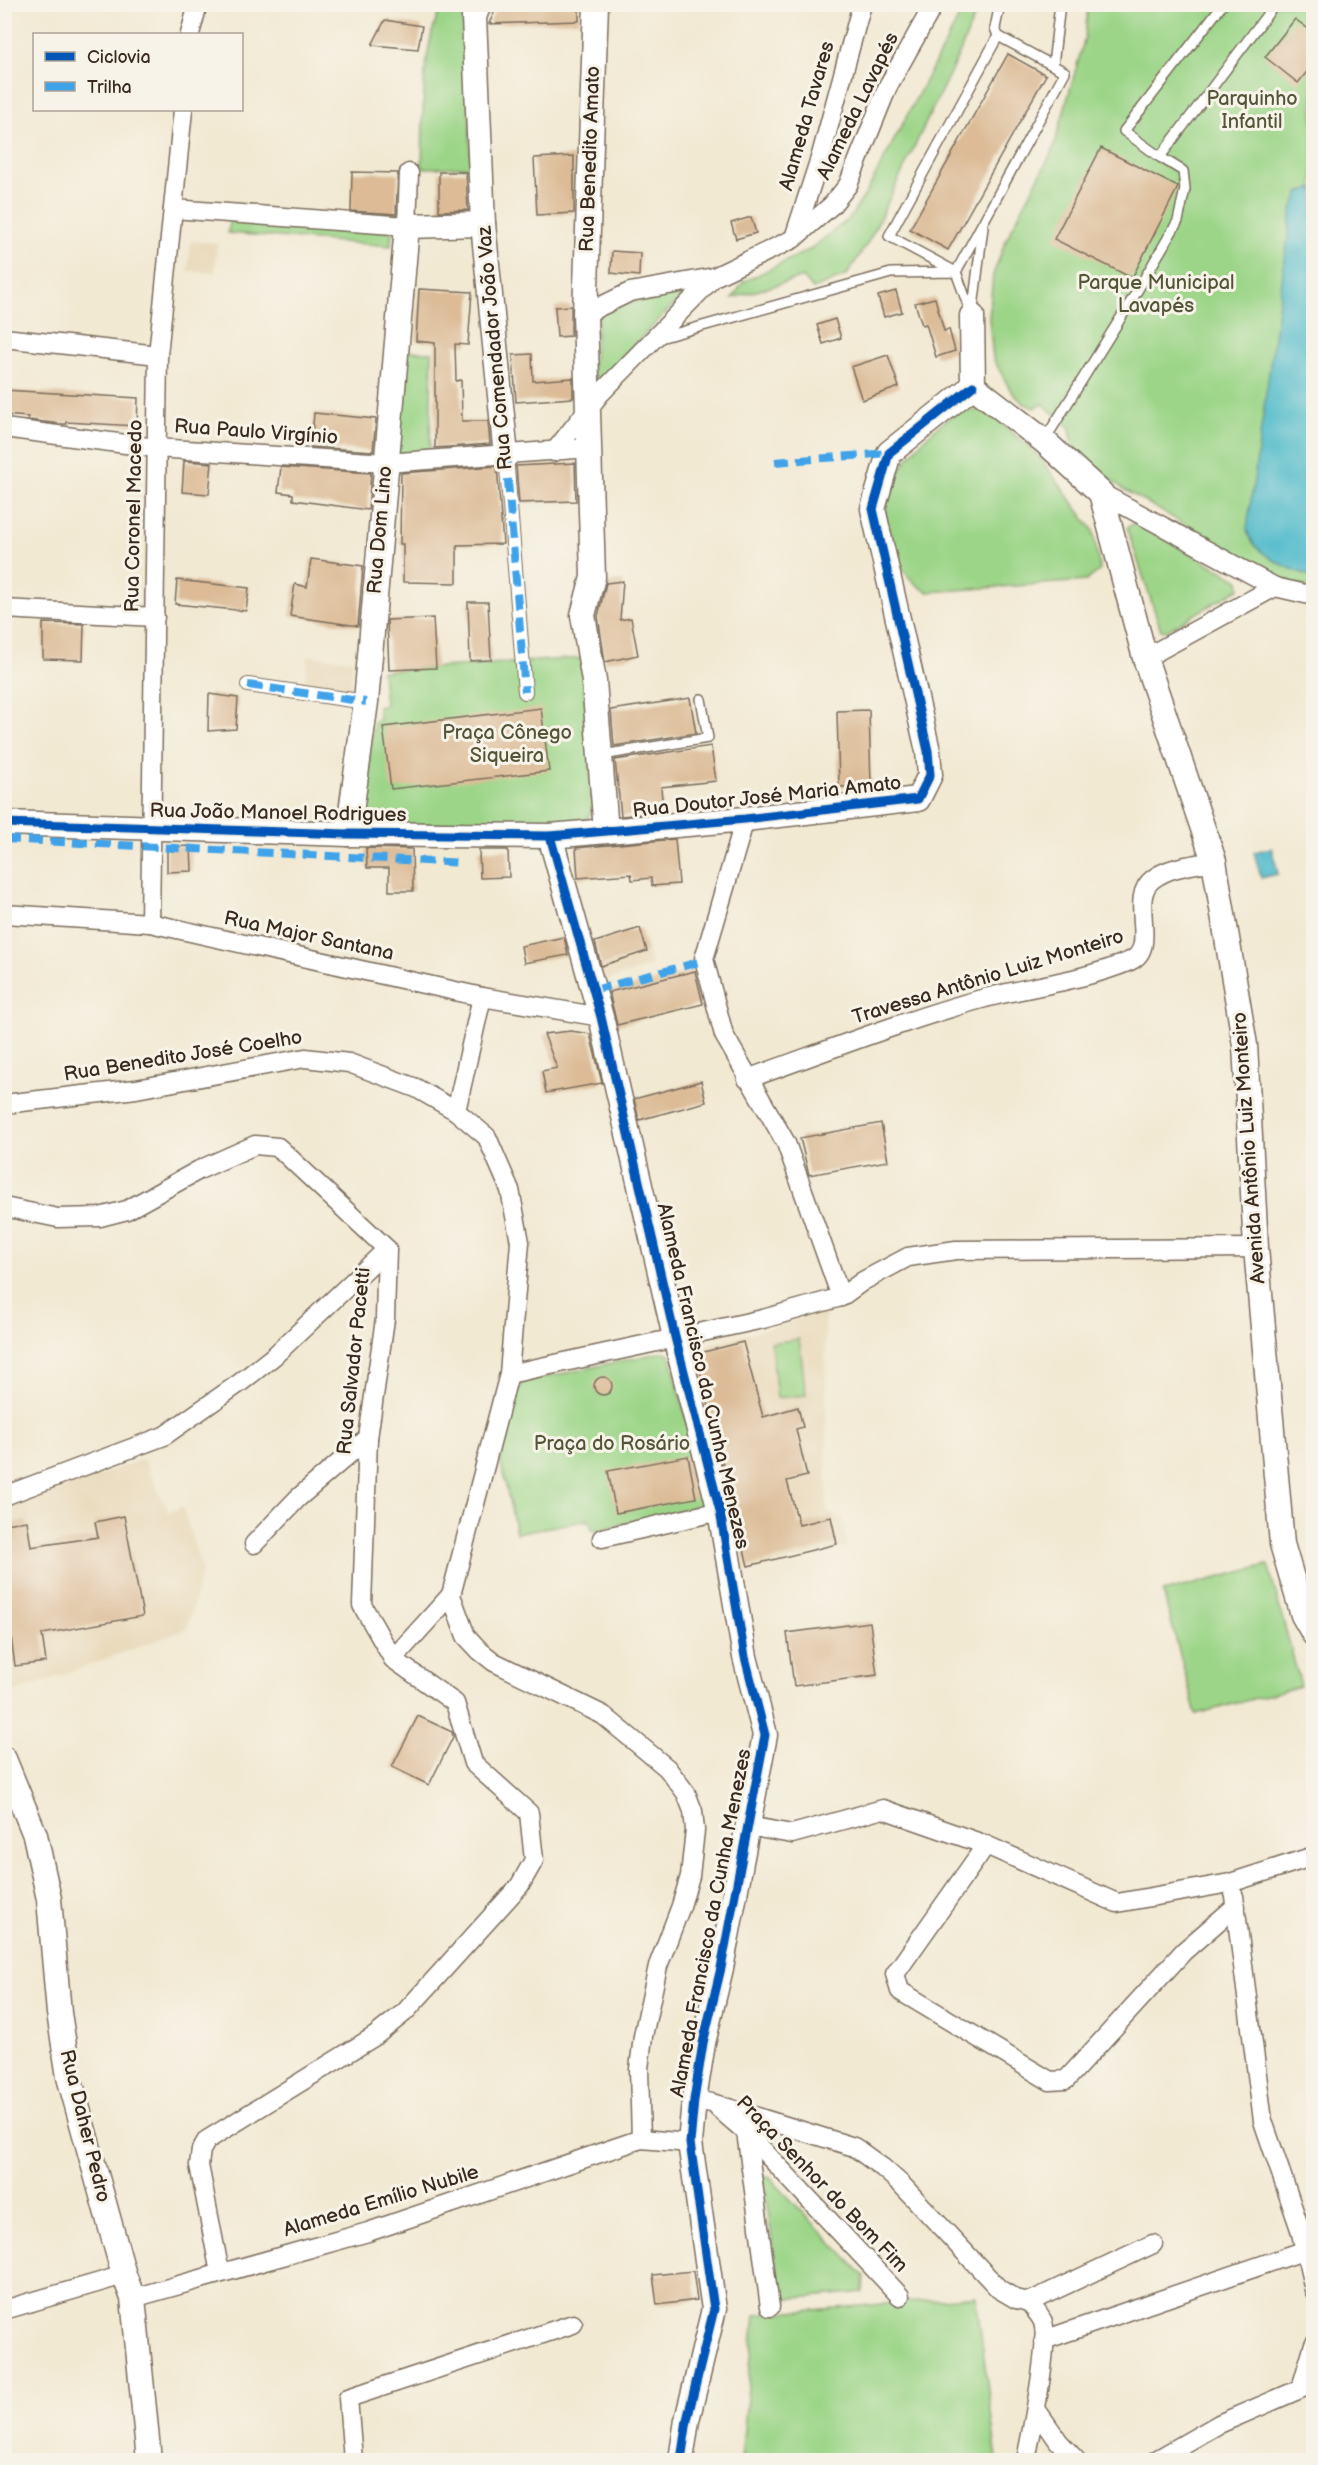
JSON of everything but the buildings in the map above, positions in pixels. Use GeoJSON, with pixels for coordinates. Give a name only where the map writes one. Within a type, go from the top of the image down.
{"type":"FeatureCollection","features":[{"type":"Feature","properties":{"kind":"street"},"geometry":{"type":"LineString","coordinates":[[190,33],[198,4]]}},
{"type":"Feature","properties":{"kind":"street","name":"Rua Comendador João Vaz"},"geometry":{"type":"LineString","coordinates":[[478,4],[474,17],[483,224],[506,456],[525,692]]}},
{"type":"Feature","properties":{"kind":"street","name":"Rua Benedito Amato"},"geometry":{"type":"LineString","coordinates":[[596,4],[585,314],[593,577],[583,615],[594,681],[602,755],[606,831]]}},
{"type":"Feature","properties":{"kind":"street","name":"Alameda Tavares"},"geometry":{"type":"LineString","coordinates":[[793,239],[821,155],[862,4]]}},
{"type":"Feature","properties":{"kind":"street","name":"Alameda Lavapés"},"geometry":{"type":"LineString","coordinates":[[585,314],[630,292],[714,277],[793,239],[832,205],[848,185],[888,86],[933,4]]}},
{"type":"Feature","properties":{"kind":"street","name":"Rua Coronel Macedo"},"geometry":{"type":"LineString","coordinates":[[150,924],[158,355],[183,111]]}},
{"type":"Feature","properties":{"kind":"street"},"geometry":{"type":"LineString","coordinates":[[407,226],[409,173]]}},
{"type":"Feature","properties":{"kind":"street"},"geometry":{"type":"LineString","coordinates":[[173,209],[407,226],[483,224]]}},
{"type":"Feature","properties":{"kind":"street","name":"Rua Dom Lino"},"geometry":{"type":"LineString","coordinates":[[348,834],[366,702],[407,226]]}},
{"type":"Feature","properties":{"kind":"street"},"geometry":{"type":"LineString","coordinates":[[554,452],[588,407],[714,277]]}},
{"type":"Feature","properties":{"kind":"street"},"geometry":{"type":"LineString","coordinates":[[972,316],[973,387],[1044,441],[1101,493],[1275,587],[1314,596]]}},
{"type":"Feature","properties":{"kind":"street"},"geometry":{"type":"LineString","coordinates":[[4,338],[158,355]]}},
{"type":"Feature","properties":{"kind":"street","name":"Rua Doutor José Maria Amato"},"geometry":{"type":"LineString","coordinates":[[550,836],[745,819],[918,799],[930,774],[928,751],[873,509],[889,453],[973,387]]}},
{"type":"Feature","properties":{"kind":"street","name":"Rua Paulo Virgínio"},"geometry":{"type":"LineString","coordinates":[[4,428],[156,448],[386,464],[506,456]]}},
{"type":"Feature","properties":{"kind":"street"},"geometry":{"type":"LineString","coordinates":[[506,456],[590,448]]}},
{"type":"Feature","properties":{"kind":"street","name":"Avenida Antônio Luiz Monteiro"},"geometry":{"type":"LineString","coordinates":[[1101,493],[1145,658],[1214,861],[1245,1045],[1256,1248],[1282,1544],[1303,1615],[1314,1634]]}},
{"type":"Feature","properties":{"kind":"street"},"geometry":{"type":"LineString","coordinates":[[1145,658],[1275,587]]}},
{"type":"Feature","properties":{"kind":"street"},"geometry":{"type":"LineString","coordinates":[[4,609],[155,617]]}},
{"type":"Feature","properties":{"kind":"street"},"geometry":{"type":"LineString","coordinates":[[248,685],[366,702]]}},
{"type":"Feature","properties":{"kind":"street"},"geometry":{"type":"LineString","coordinates":[[745,819],[704,960],[724,1035],[747,1079],[786,1143],[841,1297]]}},
{"type":"Feature","properties":{"kind":"street","name":"Rua João Manoel Rodrigues"},"geometry":{"type":"LineString","coordinates":[[4,823],[348,834],[550,836]]}},
{"type":"Feature","properties":{"kind":"street","name":"Alameda Francisco da Cunha Menezes"},"geometry":{"type":"LineString","coordinates":[[550,836],[602,1017],[675,1337],[720,1511],[745,1657],[765,1735],[721,1968],[703,2043],[703,2101],[690,2143],[714,2309],[687,2420],[681,2460]]}},
{"type":"Feature","properties":{"kind":"street","name":"Travessa Antônio Luiz Monteiro"},"geometry":{"type":"LineString","coordinates":[[747,1079],[939,1012],[1133,960],[1144,940],[1141,897],[1147,884],[1167,871],[1214,861]]}},
{"type":"Feature","properties":{"kind":"street","name":"Rua Major Santana"},"geometry":{"type":"LineString","coordinates":[[4,914],[150,924],[482,997],[602,1017]]}},
{"type":"Feature","properties":{"kind":"street"},"geometry":{"type":"LineString","coordinates":[[456,1111],[482,997]]}},
{"type":"Feature","properties":{"kind":"street","name":"Rua Benedito José Coelho"},"geometry":{"type":"LineString","coordinates":[[4,1104],[136,1089],[304,1058],[349,1063],[416,1088],[456,1111],[487,1137],[510,1190],[520,1242],[509,1374],[451,1595]]}},
{"type":"Feature","properties":{"kind":"street","name":"Rua Salvador Pacetti"},"geometry":{"type":"LineString","coordinates":[[4,1207],[58,1218],[100,1217],[127,1209],[199,1170],[255,1145],[278,1147],[387,1249],[385,1319],[368,1438],[362,1605],[393,1659]]}},
{"type":"Feature","properties":{"kind":"street"},"geometry":{"type":"LineString","coordinates":[[509,1374],[763,1319],[841,1297],[863,1281],[908,1257],[956,1250],[1256,1248]]}},
{"type":"Feature","properties":{"kind":"street"},"geometry":{"type":"LineString","coordinates":[[4,1496],[164,1436],[274,1356],[387,1249]]}},
{"type":"Feature","properties":{"kind":"street"},"geometry":{"type":"LineString","coordinates":[[254,1544],[298,1498],[368,1438]]}},
{"type":"Feature","properties":{"kind":"street"},"geometry":{"type":"LineString","coordinates":[[602,1538],[720,1511]]}},
{"type":"Feature","properties":{"kind":"street"},"geometry":{"type":"LineString","coordinates":[[220,2273],[200,2165],[201,2150],[207,2140],[375,2036],[405,2012],[520,1885],[534,1860],[529,1813],[474,1763],[455,1703],[393,1659],[451,1595],[466,1636],[480,1651],[494,1662],[603,1715],[662,1763],[686,1792],[693,1811],[695,1830],[690,1876],[658,1966],[643,2036],[639,2069],[641,2139],[690,2143]]}},
{"type":"Feature","properties":{"kind":"street","name":"Rua Daher Pedro"},"geometry":{"type":"LineString","coordinates":[[4,1759],[35,1835],[49,1899],[59,2013],[69,2077],[124,2275],[133,2298],[149,2460]]}},
{"type":"Feature","properties":{"kind":"street"},"geometry":{"type":"LineString","coordinates":[[748,1826],[792,1834],[883,1809],[986,1845],[1117,1903],[1230,1883],[1314,1856]]}},
{"type":"Feature","properties":{"kind":"street"},"geometry":{"type":"LineString","coordinates":[[986,1845],[895,1974],[900,1991],[1050,2082],[1066,2080],[1184,1951],[1236,1906]]}},
{"type":"Feature","properties":{"kind":"street"},"geometry":{"type":"LineString","coordinates":[[1230,1883],[1236,1906],[1263,2121],[1306,2250],[1314,2290]]}},
{"type":"Feature","properties":{"kind":"street"},"geometry":{"type":"LineString","coordinates":[[703,2101],[854,2147],[901,2184],[999,2289],[1016,2299],[1029,2302],[1153,2244]]}},
{"type":"Feature","properties":{"kind":"street","name":"Praça Senhor do Bom Fim"},"geometry":{"type":"LineString","coordinates":[[703,2101],[746,2133],[900,2296]]}},
{"type":"Feature","properties":{"kind":"street"},"geometry":{"type":"LineString","coordinates":[[746,2133],[770,2307]]}},
{"type":"Feature","properties":{"kind":"street","name":"Alameda Emílio Nubile"},"geometry":{"type":"LineString","coordinates":[[133,2298],[368,2232],[641,2139]]}},
{"type":"Feature","properties":{"kind":"street"},"geometry":{"type":"LineString","coordinates":[[1044,2340],[1306,2250]]}},
{"type":"Feature","properties":{"kind":"street"},"geometry":{"type":"LineString","coordinates":[[4,2310],[124,2275]]}},
{"type":"Feature","properties":{"kind":"street"},"geometry":{"type":"LineString","coordinates":[[1026,2460],[1036,2409],[1044,2340],[1042,2322],[1029,2302]]}},
{"type":"Feature","properties":{"kind":"street"},"geometry":{"type":"LineString","coordinates":[[353,2460],[348,2398],[573,2324]]}},
{"type":"Feature","properties":{"kind":"street"},"geometry":{"type":"LineString","coordinates":[[1156,2460],[1219,2424],[1307,2385],[1314,2344]]}},
{"type":"Feature","properties":{"kind":"street"},"geometry":{"type":"LineString","coordinates":[[1036,2409],[1059,2442],[1076,2460]]}},
{"type":"Feature","properties":{"kind":"lane"},"geometry":{"type":"LineString","coordinates":[[956,272],[1065,72],[998,36],[995,28],[1000,4]]}},
{"type":"Feature","properties":{"kind":"lane"},"geometry":{"type":"LineString","coordinates":[[1053,66],[1060,4]]}},
{"type":"Feature","properties":{"kind":"lane"},"geometry":{"type":"LineString","coordinates":[[1044,441],[1178,221],[1185,189],[1183,171],[1124,131],[1223,4]]}},
{"type":"Feature","properties":{"kind":"lane"},"geometry":{"type":"LineString","coordinates":[[1160,157],[1275,4]]}},
{"type":"Feature","properties":{"kind":"lane"},"geometry":{"type":"LineString","coordinates":[[972,316],[956,272],[890,236],[998,36]]}},
{"type":"Feature","properties":{"kind":"lane"},"geometry":{"type":"LineString","coordinates":[[972,316],[984,222]]}},
{"type":"Feature","properties":{"kind":"lane"},"geometry":{"type":"LineString","coordinates":[[653,340],[891,273],[956,272]]}},
{"type":"Feature","properties":{"kind":"lane"},"geometry":{"type":"LineString","coordinates":[[602,755],[708,738],[701,699]]}},
{"type":"Feature","properties":{"kind":"shaded area"},"geometry":{"type":"Polygon","coordinates":[[[191,241],[217,243],[215,273],[188,271],[191,241]]]}},
{"type":"Feature","properties":{"kind":"shaded area"},"geometry":{"type":"Polygon","coordinates":[[[308,656],[353,660],[350,689],[305,685],[308,656]]]}},
{"type":"Feature","properties":{"kind":"shaded area"},"geometry":{"type":"Polygon","coordinates":[[[647,951],[652,966],[598,983],[594,968],[647,951]]]}},
{"type":"Feature","properties":{"kind":"shaded area"},"geometry":{"type":"Polygon","coordinates":[[[825,1311],[827,1512],[843,1519],[847,1546],[743,1571],[691,1351],[825,1311]]]}},
{"type":"Feature","properties":{"kind":"shaded area"},"geometry":{"type":"Polygon","coordinates":[[[143,1459],[169,1513],[182,1506],[202,1570],[187,1629],[5,1696],[5,1509],[143,1459]]]}},
{"type":"Feature","properties":{"kind":"green space"},"geometry":{"type":"Polygon","coordinates":[[[966,4],[979,5],[960,52],[870,239],[847,275],[813,289],[803,277],[733,298],[743,282],[809,250],[849,219],[865,195],[966,4]]]}},
{"type":"Feature","properties":{"kind":"green space"},"geometry":{"type":"Polygon","coordinates":[[[442,5],[466,5],[471,167],[422,168],[426,64],[429,44],[442,5]]]}},
{"type":"Feature","properties":{"kind":"green space","name":"Parque Municipal Lavapés"},"geometry":{"type":"Polygon","coordinates":[[[1088,5],[1313,5],[1313,588],[1290,585],[1123,489],[1074,450],[1070,428],[1043,404],[1034,408],[1023,403],[1011,391],[993,358],[989,318],[993,275],[1006,240],[1053,150],[1085,37],[1088,5]]]}},
{"type":"Feature","properties":{"kind":"green space"},"geometry":{"type":"Polygon","coordinates":[[[230,218],[392,231],[391,246],[228,233],[230,218]]]}},
{"type":"Feature","properties":{"kind":"green space"},"geometry":{"type":"Polygon","coordinates":[[[680,292],[682,296],[601,379],[596,378],[592,372],[598,318],[603,312],[662,293],[680,292]]]}},
{"type":"Feature","properties":{"kind":"green space"},"geometry":{"type":"Polygon","coordinates":[[[403,351],[432,352],[430,452],[398,454],[403,351]]]}},
{"type":"Feature","properties":{"kind":"green space"},"geometry":{"type":"Polygon","coordinates":[[[981,410],[999,421],[1037,454],[1093,530],[1100,570],[1086,581],[928,592],[912,581],[903,569],[885,517],[887,500],[893,485],[913,452],[940,425],[967,411],[981,410]]]}},
{"type":"Feature","properties":{"kind":"green space"},"geometry":{"type":"Polygon","coordinates":[[[1134,523],[1239,580],[1240,588],[1166,631],[1161,630],[1127,528],[1134,523]]]}},
{"type":"Feature","properties":{"kind":"green space","name":"Praça Cônego Siqueira"},"geometry":{"type":"Polygon","coordinates":[[[582,658],[593,807],[583,821],[572,826],[380,825],[363,814],[374,721],[379,719],[378,707],[385,705],[382,671],[582,658]]]}},
{"type":"Feature","properties":{"kind":"green space"},"geometry":{"type":"Polygon","coordinates":[[[799,1339],[806,1395],[777,1398],[771,1343],[799,1339]]]}},
{"type":"Feature","properties":{"kind":"green space","name":"Praça do Rosário"},"geometry":{"type":"Polygon","coordinates":[[[663,1352],[670,1354],[707,1505],[593,1531],[589,1520],[516,1533],[500,1458],[511,1400],[524,1382],[663,1352]]]}},
{"type":"Feature","properties":{"kind":"green space"},"geometry":{"type":"Polygon","coordinates":[[[1268,1565],[1301,1686],[1196,1714],[1163,1592],[1268,1565]]]}},
{"type":"Feature","properties":{"kind":"green space"},"geometry":{"type":"Polygon","coordinates":[[[763,2177],[769,2177],[864,2276],[863,2292],[785,2299],[780,2296],[763,2177]]]}},
{"type":"Feature","properties":{"kind":"green space"},"geometry":{"type":"Polygon","coordinates":[[[976,2296],[997,2460],[741,2460],[755,2315],[976,2296]]]}},
{"type":"Feature","properties":{"kind":"water"},"geometry":{"type":"Polygon","coordinates":[[[1314,188],[1313,577],[1283,565],[1264,554],[1250,538],[1247,529],[1292,209],[1300,192],[1314,188]]]}},
{"type":"Feature","properties":{"kind":"water"},"geometry":{"type":"Polygon","coordinates":[[[1272,848],[1278,874],[1261,878],[1254,852],[1272,848]]]}},
{"type":"Feature","properties":{"kind":"marked path"},"geometry":{"type":"LineString","coordinates":[[775,462],[889,453]]}},
{"type":"Feature","properties":{"kind":"marked path"},"geometry":{"type":"LineString","coordinates":[[506,456],[525,692]]}},
{"type":"Feature","properties":{"kind":"marked path"},"geometry":{"type":"LineString","coordinates":[[248,685],[366,702]]}},
{"type":"Feature","properties":{"kind":"marked path"},"geometry":{"type":"LineString","coordinates":[[4,839],[463,863]]}},
{"type":"Feature","properties":{"kind":"marked path"},"geometry":{"type":"LineString","coordinates":[[594,990],[703,961]]}},
{"type":"Feature","properties":{"kind":"cycle path"},"geometry":{"type":"LineString","coordinates":[[4,823],[348,834],[550,836],[745,819],[918,799],[930,775],[928,751],[873,509],[889,453],[973,386]]}},
{"type":"Feature","properties":{"kind":"cycle path"},"geometry":{"type":"LineString","coordinates":[[550,836],[601,1017],[675,1337],[720,1511],[745,1657],[765,1735],[721,1968],[703,2043],[694,2100],[690,2143],[714,2309],[687,2420],[681,2460]]}},
{"type":"Feature","properties":{"kind":"park label","name":"Parquinho Infantil"},"geometry":{"type":"Point","coordinates":[1252,110]}}]}
